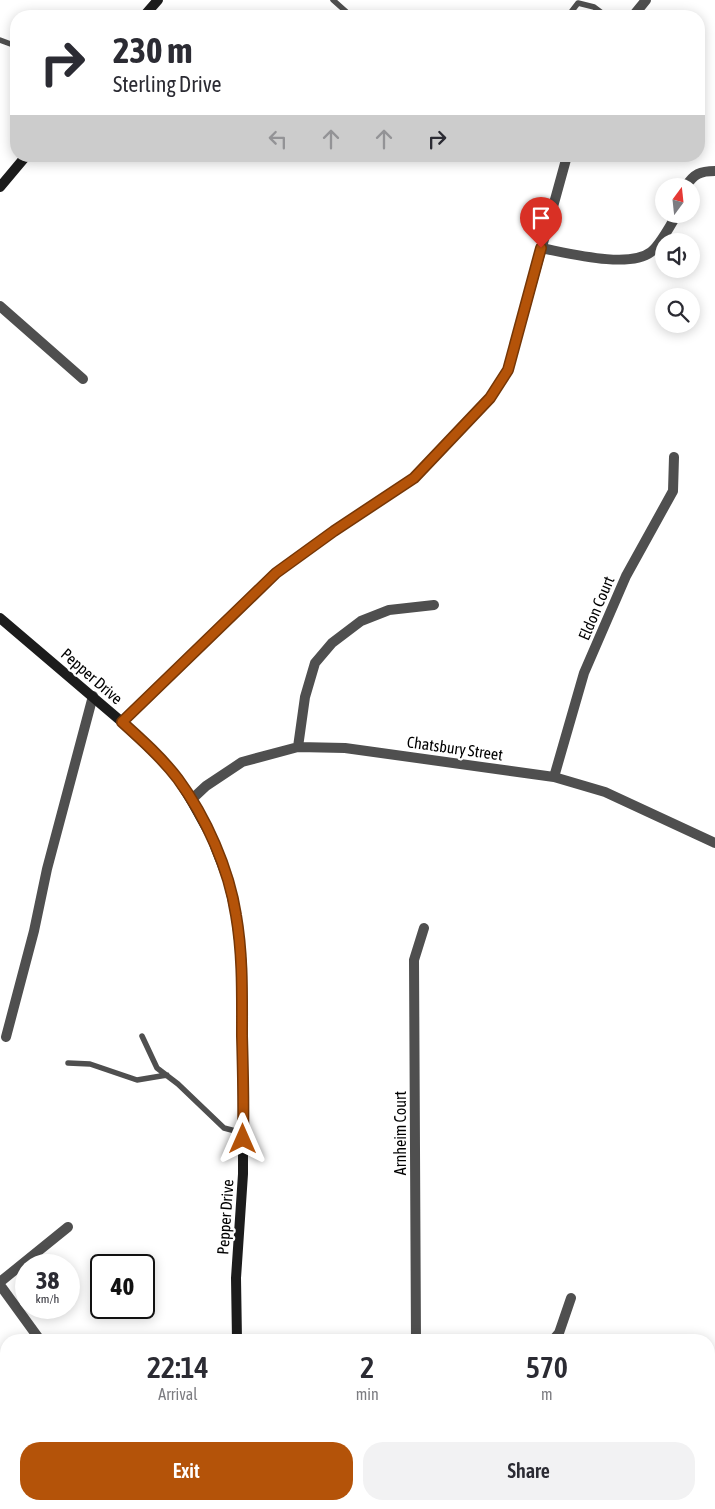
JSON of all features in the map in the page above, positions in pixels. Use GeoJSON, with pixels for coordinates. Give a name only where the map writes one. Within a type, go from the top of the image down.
{"type":"FeatureCollection","features":[{"type":"Feature","properties":{"kind":"street"},"geometry":{"type":"LineString","coordinates":[[149,10],[158,0]]}},
{"type":"Feature","properties":{"kind":"street"},"geometry":{"type":"LineString","coordinates":[[638,10],[646,0]]}},
{"type":"Feature","properties":{"kind":"street"},"geometry":{"type":"LineString","coordinates":[[0,187],[21,162]]}},
{"type":"Feature","properties":{"kind":"street"},"geometry":{"type":"LineString","coordinates":[[122,722],[276,573],[334,531],[414,478],[490,398],[508,370],[565,162]]}},
{"type":"Feature","properties":{"kind":"street"},"geometry":{"type":"LineString","coordinates":[[692,178],[703,171],[715,172]]}},
{"type":"Feature","properties":{"kind":"street"},"geometry":{"type":"LineString","coordinates":[[541,248],[619,261],[637,259],[655,248],[671,223]]}},
{"type":"Feature","properties":{"kind":"street"},"geometry":{"type":"LineString","coordinates":[[0,306],[83,379]]}},
{"type":"Feature","properties":{"kind":"street","name":"Eldon Court"},"geometry":{"type":"LineString","coordinates":[[554,777],[584,673],[626,576],[673,491],[674,457]]}},
{"type":"Feature","properties":{"kind":"street"},"geometry":{"type":"LineString","coordinates":[[298,747],[305,697],[315,663],[332,643],[361,620],[388,610],[434,605]]}},
{"type":"Feature","properties":{"kind":"street","name":"Pepper Drive"},"geometry":{"type":"LineString","coordinates":[[0,618],[93,696],[161,759],[178,779],[191,800],[205,823],[220,855],[236,915],[242,965],[243,1174],[237,1269],[237,1334]]}},
{"type":"Feature","properties":{"kind":"street"},"geometry":{"type":"LineString","coordinates":[[6,1036],[34,931],[47,869],[93,696]]}},
{"type":"Feature","properties":{"kind":"street","name":"Chatsbury Street"},"geometry":{"type":"LineString","coordinates":[[191,800],[206,786],[242,762],[298,747],[345,748],[554,777],[605,792],[715,843]]}},
{"type":"Feature","properties":{"kind":"street","name":"Arnheim Court"},"geometry":{"type":"LineString","coordinates":[[416,1334],[414,960],[424,928]]}},
{"type":"Feature","properties":{"kind":"street"},"geometry":{"type":"LineString","coordinates":[[36,1334],[0,1283],[68,1228]]}},
{"type":"Feature","properties":{"kind":"street"},"geometry":{"type":"LineString","coordinates":[[558,1334],[571,1298]]}},
{"type":"Feature","properties":{"kind":"lane"},"geometry":{"type":"LineString","coordinates":[[333,0],[344,10]]}},
{"type":"Feature","properties":{"kind":"lane"},"geometry":{"type":"LineString","coordinates":[[573,10],[578,3],[594,7],[598,10]]}},
{"type":"Feature","properties":{"kind":"lane"},"geometry":{"type":"LineString","coordinates":[[142,1036],[157,1068],[224,1128],[243,1133]]}},
{"type":"Feature","properties":{"kind":"lane"},"geometry":{"type":"LineString","coordinates":[[68,1062],[90,1064],[137,1080],[167,1076]]}},
{"type":"Feature","properties":{"kind":"route"},"geometry":{"type":"LineString","coordinates":[[243,1139],[242,965],[233,897],[220,855],[205,823],[178,779],[161,759],[122,722],[276,573],[334,531],[414,478],[490,398],[508,370],[541,248]]}}]}
